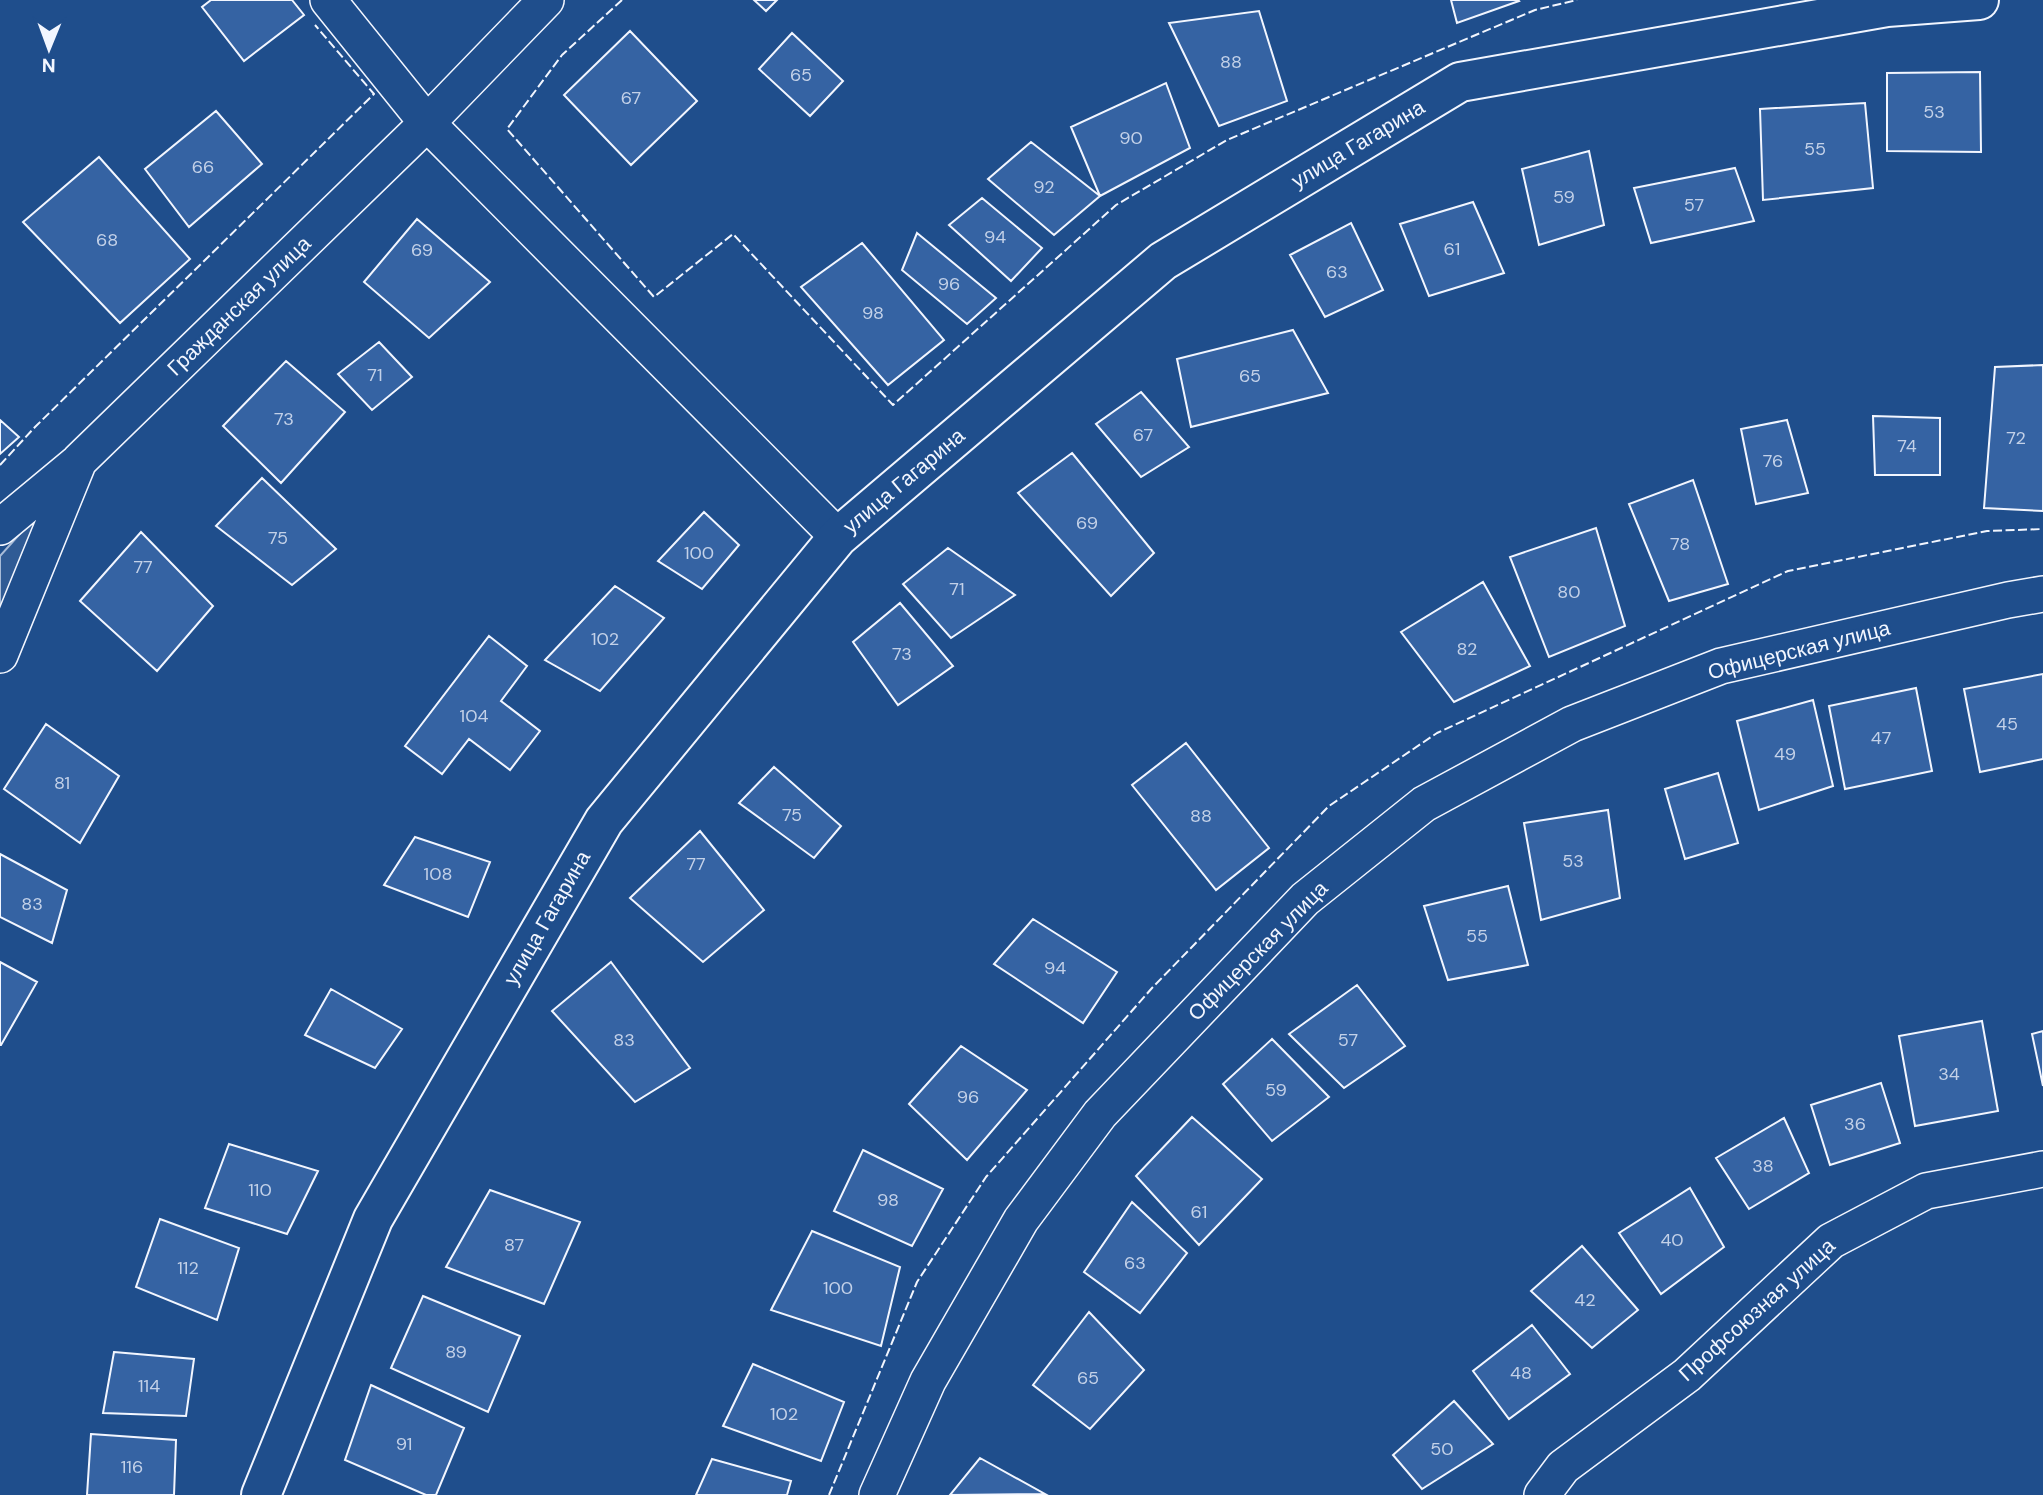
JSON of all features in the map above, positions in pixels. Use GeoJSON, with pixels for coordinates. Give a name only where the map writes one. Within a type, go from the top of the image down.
{"type":"FeatureCollection","features":[{"type":"Feature","properties":{"kind":"main road","name":"улица Гагарина"},"geometry":{"type":"LineString","coordinates":[[261,1495],[373,1219],[604,821],[838,537],[1163,261],[1460,82],[1887,7],[1979,0]]}},
{"type":"Feature","properties":{"kind":"street"},"geometry":{"type":"LineString","coordinates":[[328,0],[427,123],[838,537]]}},
{"type":"Feature","properties":{"kind":"street","name":"Гражданская улица"},"geometry":{"type":"LineString","coordinates":[[0,656],[79,461],[427,123],[546,0]]}},
{"type":"Feature","properties":{"kind":"street"},"geometry":{"type":"LineString","coordinates":[[0,527],[79,461]]}},
{"type":"Feature","properties":{"kind":"street","name":"Офицерская улица"},"geometry":{"type":"LineString","coordinates":[[877,1495],[928,1381],[1021,1220],[1100,1114],[1305,899],[1424,804],[1572,724],[1721,666],[2043,594]]}},
{"type":"Feature","properties":{"kind":"street","name":"Профсоюзная улица"},"geometry":{"type":"LineString","coordinates":[[1542,1495],[1563,1467],[1687,1375],[1831,1241],[1926,1191],[2043,1169]]}},
{"type":"Feature","properties":{"kind":"shaded area"},"geometry":{"type":"Polygon","coordinates":[[[52,498],[0,617],[0,556],[52,498]]]}},
{"type":"Feature","properties":{"kind":"building"},"geometry":{"type":"Polygon","coordinates":[[[211,0],[292,0],[304,15],[244,61],[202,7],[211,0]]]}},
{"type":"Feature","properties":{"kind":"building"},"geometry":{"type":"Polygon","coordinates":[[[754,0],[777,0],[766,11],[754,0]]]}},
{"type":"Feature","properties":{"kind":"building"},"geometry":{"type":"Polygon","coordinates":[[[1451,0],[1518,0],[1519,1],[1457,23],[1451,0]]]}},
{"type":"Feature","properties":{"kind":"building"},"geometry":{"type":"Polygon","coordinates":[[[1259,11],[1287,101],[1219,126],[1169,23],[1259,11]]]}},
{"type":"Feature","properties":{"kind":"building"},"geometry":{"type":"Polygon","coordinates":[[[630,31],[697,101],[631,165],[564,95],[630,31]]]}},
{"type":"Feature","properties":{"kind":"building"},"geometry":{"type":"Polygon","coordinates":[[[792,33],[843,81],[810,116],[759,69],[792,33]]]}},
{"type":"Feature","properties":{"kind":"building"},"geometry":{"type":"Polygon","coordinates":[[[1980,72],[1981,152],[1887,151],[1887,73],[1980,72]]]}},
{"type":"Feature","properties":{"kind":"building"},"geometry":{"type":"Polygon","coordinates":[[[1166,83],[1190,148],[1100,196],[1071,127],[1166,83]]]}},
{"type":"Feature","properties":{"kind":"building"},"geometry":{"type":"Polygon","coordinates":[[[1865,103],[1873,188],[1763,200],[1760,109],[1865,103]]]}},
{"type":"Feature","properties":{"kind":"building"},"geometry":{"type":"Polygon","coordinates":[[[216,111],[262,164],[189,227],[145,169],[216,111]]]}},
{"type":"Feature","properties":{"kind":"building"},"geometry":{"type":"Polygon","coordinates":[[[1031,142],[1100,196],[1054,235],[988,179],[1031,142]]]}},
{"type":"Feature","properties":{"kind":"building"},"geometry":{"type":"Polygon","coordinates":[[[1589,151],[1604,225],[1539,245],[1522,169],[1589,151]]]}},
{"type":"Feature","properties":{"kind":"building"},"geometry":{"type":"Polygon","coordinates":[[[99,157],[190,259],[120,323],[23,222],[99,157]]]}},
{"type":"Feature","properties":{"kind":"building"},"geometry":{"type":"Polygon","coordinates":[[[1735,168],[1754,221],[1651,243],[1634,188],[1735,168]]]}},
{"type":"Feature","properties":{"kind":"building"},"geometry":{"type":"Polygon","coordinates":[[[982,198],[1042,248],[1011,281],[949,225],[982,198]]]}},
{"type":"Feature","properties":{"kind":"building"},"geometry":{"type":"Polygon","coordinates":[[[1473,202],[1504,273],[1429,296],[1400,224],[1473,202]]]}},
{"type":"Feature","properties":{"kind":"building"},"geometry":{"type":"Polygon","coordinates":[[[417,219],[490,282],[429,338],[364,282],[417,219]]]}},
{"type":"Feature","properties":{"kind":"building"},"geometry":{"type":"Polygon","coordinates":[[[1351,223],[1383,290],[1325,317],[1290,255],[1351,223]]]}},
{"type":"Feature","properties":{"kind":"building"},"geometry":{"type":"Polygon","coordinates":[[[917,233],[996,298],[967,324],[902,270],[917,233]]]}},
{"type":"Feature","properties":{"kind":"building"},"geometry":{"type":"Polygon","coordinates":[[[862,243],[944,340],[888,385],[801,287],[862,243]]]}},
{"type":"Feature","properties":{"kind":"building"},"geometry":{"type":"Polygon","coordinates":[[[1293,330],[1328,393],[1191,427],[1177,359],[1293,330]]]}},
{"type":"Feature","properties":{"kind":"building"},"geometry":{"type":"Polygon","coordinates":[[[379,342],[412,377],[372,410],[338,374],[379,342]]]}},
{"type":"Feature","properties":{"kind":"building"},"geometry":{"type":"Polygon","coordinates":[[[286,361],[345,412],[281,483],[223,426],[286,361]]]}},
{"type":"Feature","properties":{"kind":"building"},"geometry":{"type":"Polygon","coordinates":[[[2043,365],[2043,511],[1984,508],[1995,367],[2043,365]]]}},
{"type":"Feature","properties":{"kind":"building"},"geometry":{"type":"Polygon","coordinates":[[[1141,392],[1189,447],[1141,477],[1096,424],[1141,392]]]}},
{"type":"Feature","properties":{"kind":"building"},"geometry":{"type":"Polygon","coordinates":[[[1873,416],[1940,418],[1940,475],[1875,475],[1873,416]]]}},
{"type":"Feature","properties":{"kind":"building"},"geometry":{"type":"Polygon","coordinates":[[[0,420],[19,437],[0,454],[0,420]]]}},
{"type":"Feature","properties":{"kind":"building"},"geometry":{"type":"Polygon","coordinates":[[[1787,420],[1808,493],[1756,504],[1741,429],[1787,420]]]}},
{"type":"Feature","properties":{"kind":"building"},"geometry":{"type":"Polygon","coordinates":[[[1072,453],[1154,553],[1111,596],[1018,493],[1072,453]]]}},
{"type":"Feature","properties":{"kind":"building"},"geometry":{"type":"Polygon","coordinates":[[[262,478],[336,549],[292,585],[216,526],[262,478]]]}},
{"type":"Feature","properties":{"kind":"building"},"geometry":{"type":"Polygon","coordinates":[[[1693,480],[1728,584],[1669,601],[1629,504],[1693,480]]]}},
{"type":"Feature","properties":{"kind":"building"},"geometry":{"type":"Polygon","coordinates":[[[704,512],[739,545],[702,589],[658,561],[704,512]]]}},
{"type":"Feature","properties":{"kind":"building"},"geometry":{"type":"Polygon","coordinates":[[[1596,528],[1625,626],[1549,657],[1510,557],[1596,528]]]}},
{"type":"Feature","properties":{"kind":"building"},"geometry":{"type":"Polygon","coordinates":[[[141,532],[213,606],[157,671],[80,601],[141,532]]]}},
{"type":"Feature","properties":{"kind":"building"},"geometry":{"type":"Polygon","coordinates":[[[948,548],[1015,595],[951,638],[903,584],[948,548]]]}},
{"type":"Feature","properties":{"kind":"building"},"geometry":{"type":"Polygon","coordinates":[[[1483,582],[1530,666],[1454,702],[1401,632],[1483,582]]]}},
{"type":"Feature","properties":{"kind":"building"},"geometry":{"type":"Polygon","coordinates":[[[615,586],[664,618],[600,691],[545,660],[615,586]]]}},
{"type":"Feature","properties":{"kind":"building"},"geometry":{"type":"Polygon","coordinates":[[[900,603],[953,666],[898,705],[853,642],[900,603]]]}},
{"type":"Feature","properties":{"kind":"building"},"geometry":{"type":"Polygon","coordinates":[[[489,636],[527,666],[501,701],[540,731],[510,770],[469,739],[442,774],[405,746],[489,636]]]}},
{"type":"Feature","properties":{"kind":"building"},"geometry":{"type":"Polygon","coordinates":[[[2043,674],[2043,759],[1980,772],[1964,689],[2043,674]]]}},
{"type":"Feature","properties":{"kind":"building"},"geometry":{"type":"Polygon","coordinates":[[[1916,688],[1932,771],[1845,789],[1829,706],[1916,688]]]}},
{"type":"Feature","properties":{"kind":"building"},"geometry":{"type":"Polygon","coordinates":[[[1813,700],[1833,786],[1759,810],[1737,721],[1813,700]]]}},
{"type":"Feature","properties":{"kind":"building"},"geometry":{"type":"Polygon","coordinates":[[[46,724],[119,776],[80,843],[4,789],[46,724]]]}},
{"type":"Feature","properties":{"kind":"building"},"geometry":{"type":"Polygon","coordinates":[[[1186,743],[1269,848],[1216,890],[1132,785],[1186,743]]]}},
{"type":"Feature","properties":{"kind":"building"},"geometry":{"type":"Polygon","coordinates":[[[774,767],[841,826],[814,858],[739,803],[774,767]]]}},
{"type":"Feature","properties":{"kind":"building"},"geometry":{"type":"Polygon","coordinates":[[[1718,773],[1738,843],[1685,859],[1665,789],[1718,773]]]}},
{"type":"Feature","properties":{"kind":"building"},"geometry":{"type":"Polygon","coordinates":[[[1608,810],[1620,898],[1541,920],[1524,823],[1608,810]]]}},
{"type":"Feature","properties":{"kind":"building"},"geometry":{"type":"Polygon","coordinates":[[[700,831],[764,910],[703,962],[630,898],[700,831]]]}},
{"type":"Feature","properties":{"kind":"building"},"geometry":{"type":"Polygon","coordinates":[[[415,837],[490,862],[468,917],[384,885],[415,837]]]}},
{"type":"Feature","properties":{"kind":"building"},"geometry":{"type":"Polygon","coordinates":[[[0,854],[67,890],[52,943],[0,917],[0,854]]]}},
{"type":"Feature","properties":{"kind":"building"},"geometry":{"type":"Polygon","coordinates":[[[1508,886],[1528,965],[1448,980],[1424,906],[1508,886]]]}},
{"type":"Feature","properties":{"kind":"building"},"geometry":{"type":"Polygon","coordinates":[[[1033,919],[1117,972],[1083,1023],[994,964],[1033,919]]]}},
{"type":"Feature","properties":{"kind":"building"},"geometry":{"type":"Polygon","coordinates":[[[0,962],[37,982],[1,1045],[0,1045],[0,962]]]}},
{"type":"Feature","properties":{"kind":"building"},"geometry":{"type":"Polygon","coordinates":[[[611,962],[690,1068],[635,1102],[552,1011],[611,962]]]}},
{"type":"Feature","properties":{"kind":"building"},"geometry":{"type":"Polygon","coordinates":[[[1357,985],[1405,1046],[1344,1088],[1289,1034],[1357,985]]]}},
{"type":"Feature","properties":{"kind":"building"},"geometry":{"type":"Polygon","coordinates":[[[331,989],[402,1029],[375,1068],[305,1035],[331,989]]]}},
{"type":"Feature","properties":{"kind":"building"},"geometry":{"type":"Polygon","coordinates":[[[1982,1021],[1998,1111],[1915,1126],[1899,1036],[1982,1021]]]}},
{"type":"Feature","properties":{"kind":"building"},"geometry":{"type":"Polygon","coordinates":[[[2043,1031],[2043,1086],[2032,1034],[2043,1031]]]}},
{"type":"Feature","properties":{"kind":"building"},"geometry":{"type":"Polygon","coordinates":[[[1272,1039],[1329,1097],[1272,1141],[1223,1084],[1272,1039]]]}},
{"type":"Feature","properties":{"kind":"building"},"geometry":{"type":"Polygon","coordinates":[[[961,1046],[1027,1090],[967,1160],[909,1104],[961,1046]]]}},
{"type":"Feature","properties":{"kind":"building"},"geometry":{"type":"Polygon","coordinates":[[[1881,1083],[1900,1143],[1830,1165],[1811,1105],[1881,1083]]]}},
{"type":"Feature","properties":{"kind":"building"},"geometry":{"type":"Polygon","coordinates":[[[1192,1117],[1262,1179],[1199,1245],[1136,1176],[1192,1117]]]}},
{"type":"Feature","properties":{"kind":"building"},"geometry":{"type":"Polygon","coordinates":[[[1784,1118],[1809,1173],[1749,1209],[1716,1158],[1784,1118]]]}},
{"type":"Feature","properties":{"kind":"building"},"geometry":{"type":"Polygon","coordinates":[[[229,1144],[318,1171],[287,1234],[205,1208],[229,1144]]]}},
{"type":"Feature","properties":{"kind":"building"},"geometry":{"type":"Polygon","coordinates":[[[863,1150],[943,1189],[912,1246],[834,1211],[863,1150]]]}},
{"type":"Feature","properties":{"kind":"building"},"geometry":{"type":"Polygon","coordinates":[[[1690,1188],[1724,1247],[1661,1294],[1619,1233],[1690,1188]]]}},
{"type":"Feature","properties":{"kind":"building"},"geometry":{"type":"Polygon","coordinates":[[[490,1190],[580,1222],[544,1304],[446,1267],[490,1190]]]}},
{"type":"Feature","properties":{"kind":"building"},"geometry":{"type":"Polygon","coordinates":[[[1132,1202],[1187,1253],[1140,1313],[1084,1272],[1132,1202]]]}},
{"type":"Feature","properties":{"kind":"building"},"geometry":{"type":"Polygon","coordinates":[[[160,1219],[239,1248],[217,1320],[136,1287],[160,1219]]]}},
{"type":"Feature","properties":{"kind":"building"},"geometry":{"type":"Polygon","coordinates":[[[812,1231],[900,1267],[881,1346],[771,1310],[812,1231]]]}},
{"type":"Feature","properties":{"kind":"building"},"geometry":{"type":"Polygon","coordinates":[[[1582,1246],[1638,1310],[1592,1348],[1531,1291],[1582,1246]]]}},
{"type":"Feature","properties":{"kind":"building"},"geometry":{"type":"Polygon","coordinates":[[[423,1296],[520,1336],[488,1412],[391,1368],[423,1296]]]}},
{"type":"Feature","properties":{"kind":"building"},"geometry":{"type":"Polygon","coordinates":[[[1089,1312],[1144,1370],[1090,1429],[1033,1385],[1089,1312]]]}},
{"type":"Feature","properties":{"kind":"building"},"geometry":{"type":"Polygon","coordinates":[[[1532,1325],[1570,1374],[1509,1419],[1473,1371],[1532,1325]]]}},
{"type":"Feature","properties":{"kind":"building"},"geometry":{"type":"Polygon","coordinates":[[[114,1352],[194,1359],[186,1416],[103,1413],[114,1352]]]}},
{"type":"Feature","properties":{"kind":"building"},"geometry":{"type":"Polygon","coordinates":[[[753,1364],[844,1402],[821,1461],[723,1426],[753,1364]]]}},
{"type":"Feature","properties":{"kind":"building"},"geometry":{"type":"Polygon","coordinates":[[[371,1385],[464,1428],[436,1495],[426,1495],[345,1460],[371,1385]]]}},
{"type":"Feature","properties":{"kind":"building"},"geometry":{"type":"Polygon","coordinates":[[[1454,1401],[1493,1444],[1422,1489],[1393,1455],[1454,1401]]]}},
{"type":"Feature","properties":{"kind":"building"},"geometry":{"type":"Polygon","coordinates":[[[91,1434],[176,1440],[174,1495],[87,1495],[91,1434]]]}},
{"type":"Feature","properties":{"kind":"building"},"geometry":{"type":"Polygon","coordinates":[[[980,1458],[1045,1494],[950,1495],[980,1458]]]}},
{"type":"Feature","properties":{"kind":"building"},"geometry":{"type":"Polygon","coordinates":[[[712,1459],[791,1481],[787,1495],[696,1495],[712,1459]]]}},
{"type":"Feature","properties":{"kind":"fence"},"geometry":{"type":"LineString","coordinates":[[622,0],[562,55],[507,129],[654,297],[733,234],[893,405],[1116,205],[1227,140],[1535,10],[1577,0]]}},
{"type":"Feature","properties":{"kind":"fence"},"geometry":{"type":"LineString","coordinates":[[0,465],[35,427],[374,94],[315,25]]}},
{"type":"Feature","properties":{"kind":"fence"},"geometry":{"type":"LineString","coordinates":[[829,1495],[917,1282],[986,1177],[1152,988],[1329,806],[1437,733],[1788,571],[1987,531],[2043,529]]}}]}
